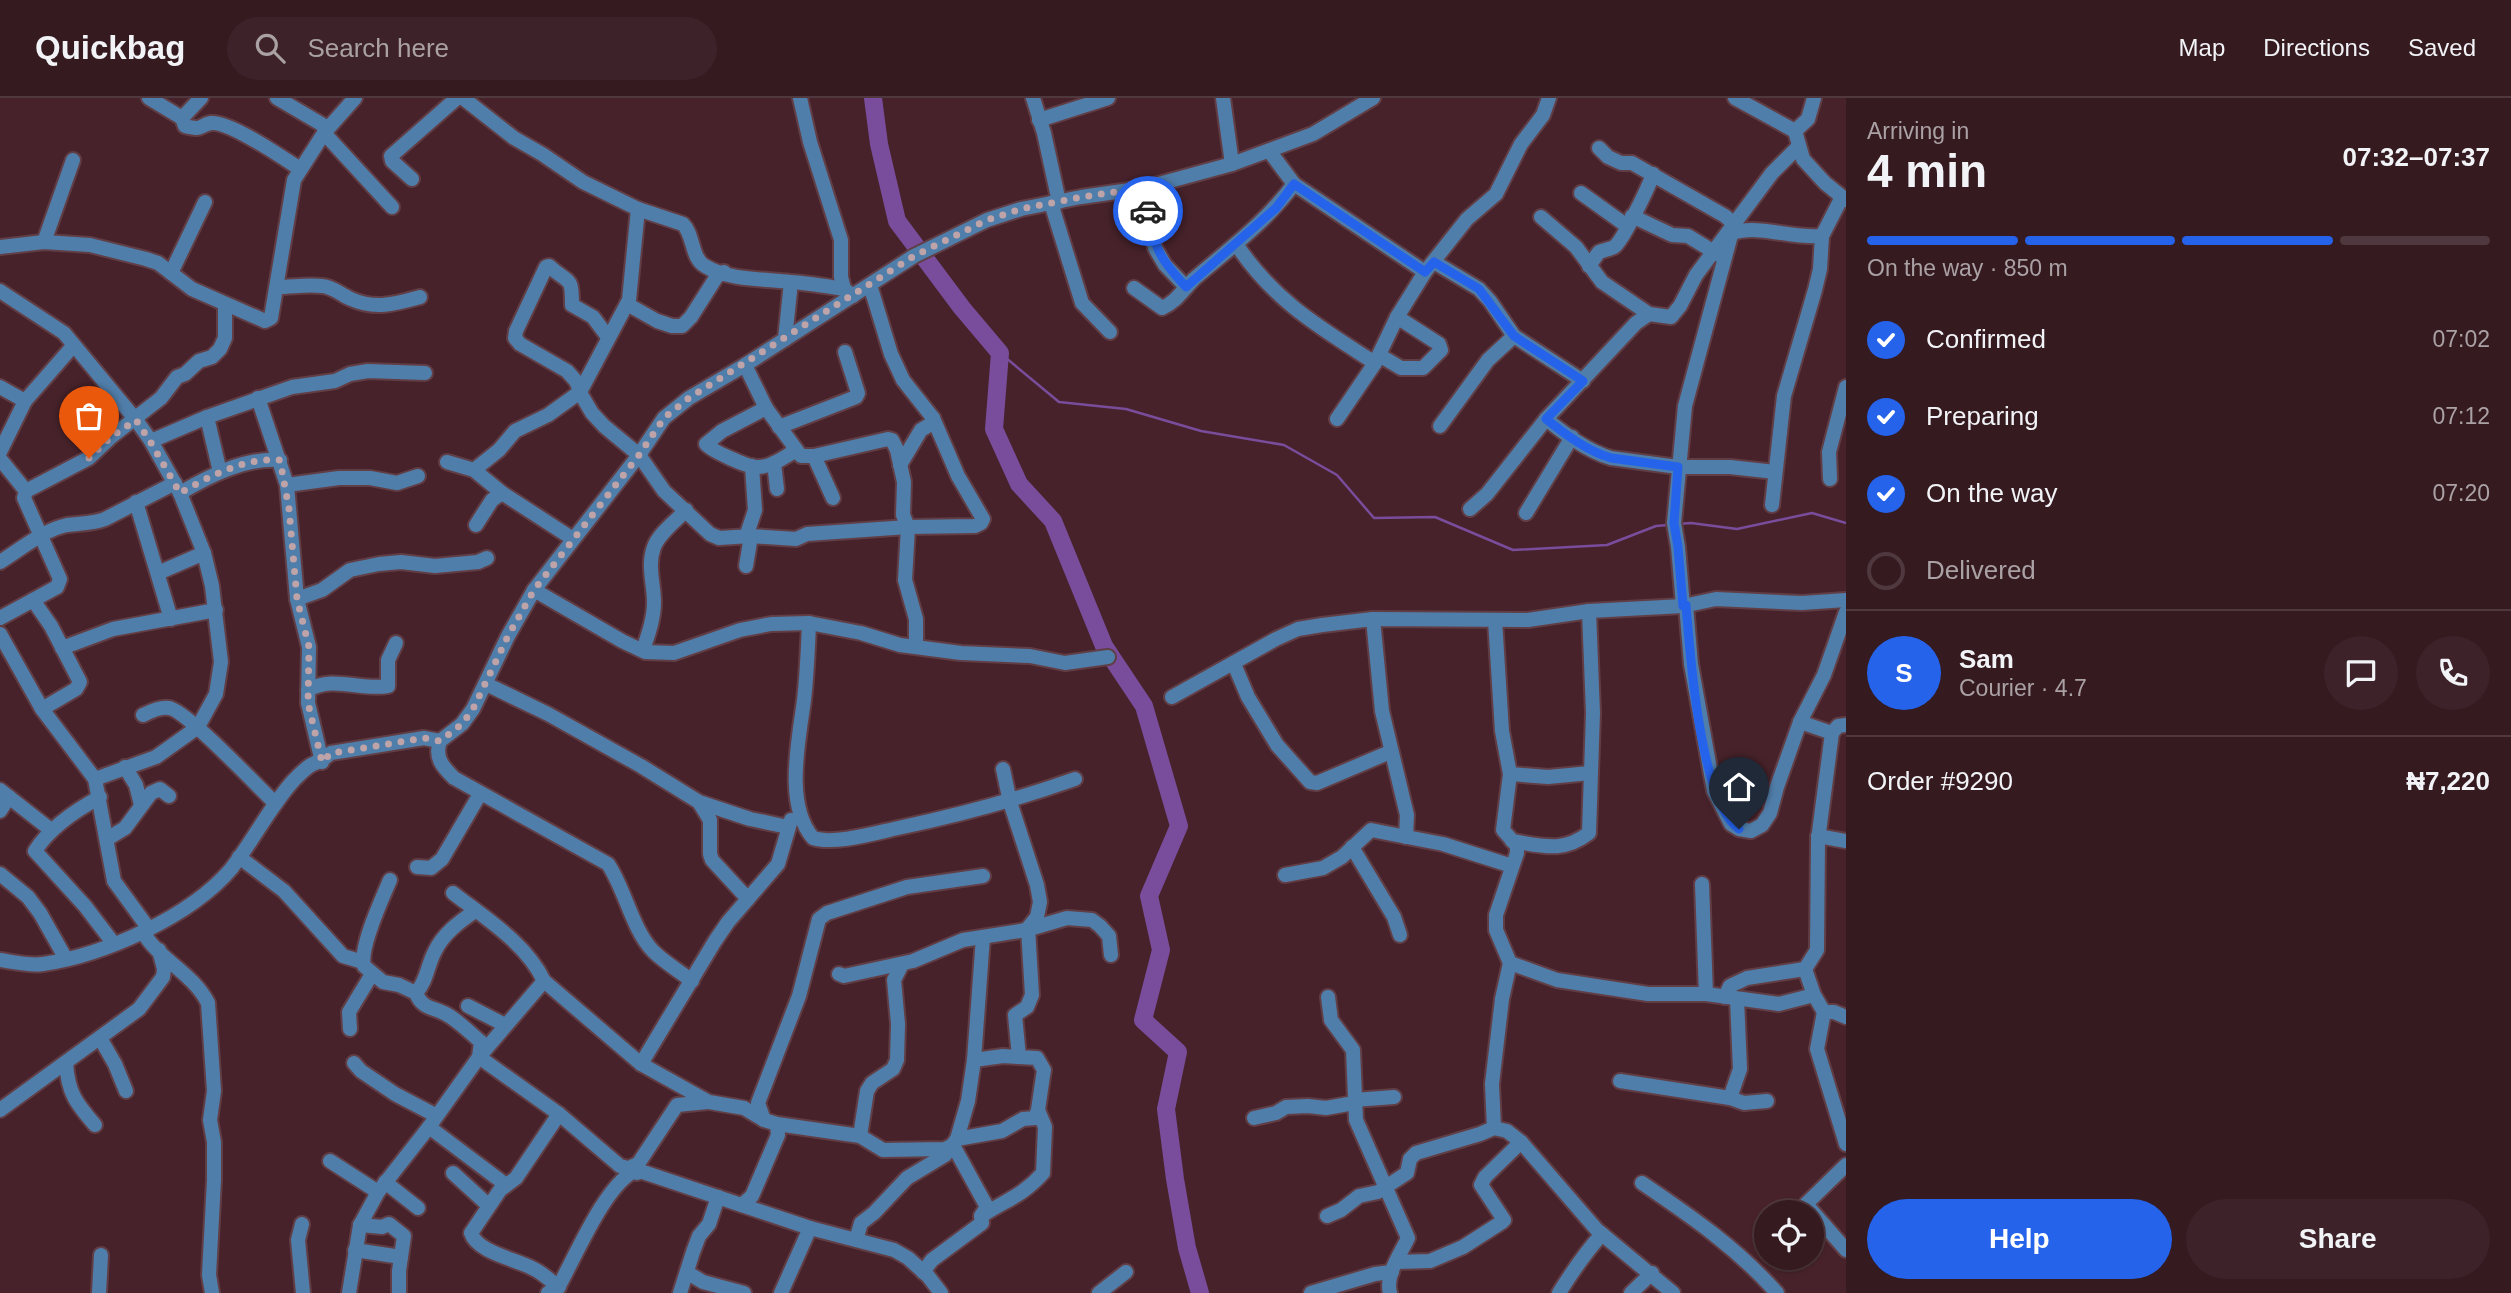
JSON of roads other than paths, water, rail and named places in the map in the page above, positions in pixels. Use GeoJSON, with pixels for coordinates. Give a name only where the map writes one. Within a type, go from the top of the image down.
{"type":"FeatureCollection","features":[{"type":"Feature","properties":{"kind":"street"},"geometry":{"type":"LineString","coordinates":[[149,98],[182,118],[185,126],[196,129],[211,123],[232,130],[300,169]]}},
{"type":"Feature","properties":{"kind":"street"},"geometry":{"type":"LineString","coordinates":[[182,118],[201,98]]}},
{"type":"Feature","properties":{"kind":"street"},"geometry":{"type":"LineString","coordinates":[[277,98],[326,131],[392,207]]}},
{"type":"Feature","properties":{"kind":"street"},"geometry":{"type":"LineString","coordinates":[[0,247],[44,242],[90,245],[146,259],[158,263],[192,289],[265,321],[271,318],[278,287],[294,180],[326,131],[355,98]]}},
{"type":"Feature","properties":{"kind":"street"},"geometry":{"type":"LineString","coordinates":[[412,180],[391,156],[460,98],[514,138],[583,182],[638,209],[683,224],[689,230],[698,259],[705,266],[763,280],[848,292]]}},
{"type":"Feature","properties":{"kind":"street"},"geometry":{"type":"LineString","coordinates":[[800,98],[810,142],[841,240],[841,277],[848,292]]}},
{"type":"Feature","properties":{"kind":"street"},"geometry":{"type":"LineString","coordinates":[[1033,98],[1055,203],[1082,303],[1110,332]]}},
{"type":"Feature","properties":{"kind":"street"},"geometry":{"type":"LineString","coordinates":[[1039,120],[1108,98]]}},
{"type":"Feature","properties":{"kind":"street"},"geometry":{"type":"LineString","coordinates":[[1223,98],[1232,164]]}},
{"type":"Feature","properties":{"kind":"street"},"geometry":{"type":"LineString","coordinates":[[692,981],[653,951],[643,936],[617,876],[608,864],[454,778],[438,759],[437,749],[440,741],[462,724],[486,684],[508,636],[534,590],[639,455],[664,418],[689,398],[785,339],[848,292],[870,285],[914,256],[987,220],[1021,209],[1144,188],[1270,152],[1313,134],[1373,98]]}},
{"type":"Feature","properties":{"kind":"street"},"geometry":{"type":"LineString","coordinates":[[1337,419],[1377,359],[1396,317],[1430,267],[1467,219],[1496,194],[1521,144],[1543,115],[1549,98]]}},
{"type":"Feature","properties":{"kind":"street"},"geometry":{"type":"LineString","coordinates":[[1735,98],[1795,131],[1803,159],[1844,199],[1822,236],[1820,269],[1784,396],[1772,505]]}},
{"type":"Feature","properties":{"kind":"street"},"geometry":{"type":"LineString","coordinates":[[1795,131],[1808,119],[1814,98]]}},
{"type":"Feature","properties":{"kind":"street"},"geometry":{"type":"LineString","coordinates":[[1799,146],[1772,173],[1733,229],[1719,256],[1685,406],[1678,467],[1674,523],[1691,664],[1714,792],[1727,817],[1739,829],[1751,831],[1762,825],[1770,813],[1800,722],[1824,675],[1846,612]]}},
{"type":"Feature","properties":{"kind":"street"},"geometry":{"type":"LineString","coordinates":[[1599,148],[1608,157],[1621,163],[1632,163],[1725,216],[1733,229]]}},
{"type":"Feature","properties":{"kind":"street"},"geometry":{"type":"LineString","coordinates":[[1270,152],[1294,184],[1430,267],[1479,289],[1514,336],[1583,381]]}},
{"type":"Feature","properties":{"kind":"street"},"geometry":{"type":"LineString","coordinates":[[44,242],[73,160]]}},
{"type":"Feature","properties":{"kind":"street"},"geometry":{"type":"LineString","coordinates":[[1589,266],[1598,251],[1614,247],[1624,237],[1629,221],[1653,174]]}},
{"type":"Feature","properties":{"kind":"street"},"geometry":{"type":"LineString","coordinates":[[1134,288],[1162,308],[1176,300],[1186,287],[1276,208],[1294,184]]}},
{"type":"Feature","properties":{"kind":"street"},"geometry":{"type":"LineString","coordinates":[[1144,188],[1155,248],[1186,287]]}},
{"type":"Feature","properties":{"kind":"street"},"geometry":{"type":"LineString","coordinates":[[1581,193],[1629,221],[1688,236],[1719,256]]}},
{"type":"Feature","properties":{"kind":"street"},"geometry":{"type":"LineString","coordinates":[[172,274],[205,202]]}},
{"type":"Feature","properties":{"kind":"street"},"geometry":{"type":"LineString","coordinates":[[474,470],[499,450],[515,431],[548,415],[580,391],[627,304],[638,209]]}},
{"type":"Feature","properties":{"kind":"street"},"geometry":{"type":"LineString","coordinates":[[1541,217],[1576,247],[1602,282],[1649,314],[1671,317],[1680,306],[1696,275],[1719,256]]}},
{"type":"Feature","properties":{"kind":"street"},"geometry":{"type":"LineString","coordinates":[[1733,229],[1753,229],[1802,238],[1822,236]]}},
{"type":"Feature","properties":{"kind":"street"},"geometry":{"type":"LineString","coordinates":[[1236,244],[1253,269],[1300,314],[1377,359],[1401,368],[1423,368],[1441,350],[1439,344],[1396,317]]}},
{"type":"Feature","properties":{"kind":"street"},"geometry":{"type":"LineString","coordinates":[[608,337],[593,317],[572,305],[571,282],[549,266],[546,267],[515,338],[520,344],[567,371],[604,426],[639,455],[664,491],[710,534],[719,538],[796,539],[807,534],[908,527],[975,526],[983,519],[958,476],[933,418],[903,380],[891,354],[870,285]]}},
{"type":"Feature","properties":{"kind":"street"},"geometry":{"type":"LineString","coordinates":[[627,304],[657,321],[682,326],[691,317],[717,276],[724,272]]}},
{"type":"Feature","properties":{"kind":"street"},"geometry":{"type":"LineString","coordinates":[[785,339],[791,282]]}},
{"type":"Feature","properties":{"kind":"street"},"geometry":{"type":"LineString","coordinates":[[278,287],[321,286],[337,290],[366,305],[379,306],[391,306],[419,297]]}},
{"type":"Feature","properties":{"kind":"street"},"geometry":{"type":"LineString","coordinates":[[0,290],[64,333],[136,420],[177,488],[204,552],[216,610],[221,662],[216,694],[198,727],[156,757],[95,779]]}},
{"type":"Feature","properties":{"kind":"street"},"geometry":{"type":"LineString","coordinates":[[0,618],[60,583],[24,498],[26,491],[89,458],[161,398],[177,377],[185,374],[194,364],[212,357],[225,338],[225,305]]}},
{"type":"Feature","properties":{"kind":"street"},"geometry":{"type":"LineString","coordinates":[[1470,509],[1487,494],[1546,419],[1636,323],[1649,314]]}},
{"type":"Feature","properties":{"kind":"street"},"geometry":{"type":"LineString","coordinates":[[1440,426],[1488,360],[1514,336]]}},
{"type":"Feature","properties":{"kind":"street"},"geometry":{"type":"LineString","coordinates":[[0,452],[25,401],[73,346]]}},
{"type":"Feature","properties":{"kind":"street"},"geometry":{"type":"LineString","coordinates":[[779,427],[856,397],[858,393],[845,352]]}},
{"type":"Feature","properties":{"kind":"street"},"geometry":{"type":"LineString","coordinates":[[745,365],[766,408],[801,456],[814,456],[892,440],[904,481],[903,515],[908,527],[905,580],[916,620],[916,645]]}},
{"type":"Feature","properties":{"kind":"street"},"geometry":{"type":"LineString","coordinates":[[150,441],[207,417],[292,387],[335,382],[350,374],[359,373],[425,373]]}},
{"type":"Feature","properties":{"kind":"street"},"geometry":{"type":"LineString","coordinates":[[0,387],[25,401]]}},
{"type":"Feature","properties":{"kind":"street"},"geometry":{"type":"LineString","coordinates":[[1830,480],[1829,452],[1843,412],[1846,387]]}},
{"type":"Feature","properties":{"kind":"street"},"geometry":{"type":"LineString","coordinates":[[258,398],[286,485],[297,599],[309,647],[308,703],[322,762]]}},
{"type":"Feature","properties":{"kind":"street"},"geometry":{"type":"LineString","coordinates":[[766,408],[722,431],[706,444],[713,450],[758,467],[774,463],[795,451]]}},
{"type":"Feature","properties":{"kind":"street"},"geometry":{"type":"LineString","coordinates":[[207,417],[220,472]]}},
{"type":"Feature","properties":{"kind":"street"},"geometry":{"type":"LineString","coordinates":[[900,465],[921,429],[931,424],[933,418]]}},
{"type":"Feature","properties":{"kind":"street"},"geometry":{"type":"LineString","coordinates":[[1546,419],[1600,455],[1611,458],[1678,467],[1730,467],[1775,472]]}},
{"type":"Feature","properties":{"kind":"street"},"geometry":{"type":"LineString","coordinates":[[1526,513],[1572,437]]}},
{"type":"Feature","properties":{"kind":"street"},"geometry":{"type":"LineString","coordinates":[[814,456],[833,498]]}},
{"type":"Feature","properties":{"kind":"street"},"geometry":{"type":"LineString","coordinates":[[0,562],[39,536],[66,525],[94,524],[136,502],[220,472],[262,458],[280,460]]}},
{"type":"Feature","properties":{"kind":"street"},"geometry":{"type":"LineString","coordinates":[[0,459],[26,491]]}},
{"type":"Feature","properties":{"kind":"street"},"geometry":{"type":"LineString","coordinates":[[447,462],[474,470],[502,493],[573,539]]}},
{"type":"Feature","properties":{"kind":"street"},"geometry":{"type":"LineString","coordinates":[[774,463],[777,489]]}},
{"type":"Feature","properties":{"kind":"street"},"geometry":{"type":"LineString","coordinates":[[746,566],[748,537],[755,510],[752,466]]}},
{"type":"Feature","properties":{"kind":"street"},"geometry":{"type":"LineString","coordinates":[[286,485],[339,478],[370,478],[397,483],[418,476]]}},
{"type":"Feature","properties":{"kind":"street"},"geometry":{"type":"LineString","coordinates":[[475,525],[492,500],[502,493]]}},
{"type":"Feature","properties":{"kind":"street"},"geometry":{"type":"LineString","coordinates":[[136,502],[171,619]]}},
{"type":"Feature","properties":{"kind":"street"},"geometry":{"type":"LineString","coordinates":[[643,650],[652,614],[653,548],[686,510]]}},
{"type":"Feature","properties":{"kind":"street"},"geometry":{"type":"LineString","coordinates":[[158,573],[204,552]]}},
{"type":"Feature","properties":{"kind":"street"},"geometry":{"type":"LineString","coordinates":[[297,599],[322,590],[350,570],[401,562],[433,566],[478,562],[487,558]]}},
{"type":"Feature","properties":{"kind":"street"},"geometry":{"type":"LineString","coordinates":[[534,590],[643,650],[674,653],[740,630],[771,624],[809,623],[862,633],[901,645],[961,653],[1030,656],[1065,663],[1108,657]]}},
{"type":"Feature","properties":{"kind":"street"},"geometry":{"type":"LineString","coordinates":[[1172,697],[1298,629],[1373,618],[1495,620],[1685,606],[1716,599],[1802,603],[1846,600]]}},
{"type":"Feature","properties":{"kind":"street"},"geometry":{"type":"LineString","coordinates":[[33,600],[51,626],[80,682],[76,690],[42,709]]}},
{"type":"Feature","properties":{"kind":"street"},"geometry":{"type":"LineString","coordinates":[[62,648],[113,629],[216,610]]}},
{"type":"Feature","properties":{"kind":"street"},"geometry":{"type":"LineString","coordinates":[[1512,841],[1556,848],[1572,845],[1589,834],[1593,713],[1589,611]]}},
{"type":"Feature","properties":{"kind":"street"},"geometry":{"type":"LineString","coordinates":[[1373,618],[1382,711],[1407,815],[1406,837]]}},
{"type":"Feature","properties":{"kind":"street"},"geometry":{"type":"LineString","coordinates":[[1494,1128],[1492,1084],[1502,999],[1510,963],[1496,930],[1496,915],[1517,853],[1517,846],[1503,830],[1510,774],[1503,731],[1495,620]]}},
{"type":"Feature","properties":{"kind":"street"},"geometry":{"type":"LineString","coordinates":[[809,623],[806,677],[795,761],[798,804],[810,834],[822,841],[873,834],[1010,802],[1075,779]]}},
{"type":"Feature","properties":{"kind":"street"},"geometry":{"type":"LineString","coordinates":[[1,637],[42,709],[95,779],[114,881],[146,931],[150,944],[159,949],[202,991],[208,1003],[214,1091],[210,1121],[214,1142],[209,1275],[212,1293]]}},
{"type":"Feature","properties":{"kind":"street"},"geometry":{"type":"LineString","coordinates":[[308,690],[318,684],[335,683],[375,688],[388,686],[388,660],[396,643]]}},
{"type":"Feature","properties":{"kind":"street"},"geometry":{"type":"LineString","coordinates":[[1234,664],[1248,697],[1277,745],[1310,782],[1317,783],[1391,752]]}},
{"type":"Feature","properties":{"kind":"street"},"geometry":{"type":"LineString","coordinates":[[486,684],[641,766],[699,802],[750,819],[788,827]]}},
{"type":"Feature","properties":{"kind":"street"},"geometry":{"type":"LineString","coordinates":[[144,715],[156,709],[172,708],[198,727],[275,803]]}},
{"type":"Feature","properties":{"kind":"street"},"geometry":{"type":"LineString","coordinates":[[1800,722],[1832,733]]}},
{"type":"Feature","properties":{"kind":"street"},"geometry":{"type":"LineString","coordinates":[[1730,1098],[1740,1069],[1730,986],[1747,978],[1805,969],[1817,950],[1818,836],[1832,733],[1838,726],[1846,725]]}},
{"type":"Feature","properties":{"kind":"street"},"geometry":{"type":"LineString","coordinates":[[0,960],[39,964],[66,959],[86,955],[146,931],[209,890],[239,856],[275,803],[294,780],[313,764],[322,762],[331,753],[420,738],[440,741]]}},
{"type":"Feature","properties":{"kind":"street"},"geometry":{"type":"LineString","coordinates":[[125,767],[136,785],[141,805]]}},
{"type":"Feature","properties":{"kind":"street"},"geometry":{"type":"LineString","coordinates":[[1003,769],[1010,802],[1040,902],[1037,917],[1028,928],[1032,995],[1027,1007],[1016,1015],[1019,1057]]}},
{"type":"Feature","properties":{"kind":"street"},"geometry":{"type":"LineString","coordinates":[[1510,774],[1548,777],[1590,773]]}},
{"type":"Feature","properties":{"kind":"street"},"geometry":{"type":"LineString","coordinates":[[107,839],[125,828],[141,805],[157,789],[169,796]]}},
{"type":"Feature","properties":{"kind":"street"},"geometry":{"type":"LineString","coordinates":[[0,811],[5,793],[51,830]]}},
{"type":"Feature","properties":{"kind":"street"},"geometry":{"type":"LineString","coordinates":[[417,867],[431,868],[442,859],[480,794]]}},
{"type":"Feature","properties":{"kind":"street"},"geometry":{"type":"LineString","coordinates":[[100,797],[51,830],[37,848],[37,855],[85,906],[114,944]]}},
{"type":"Feature","properties":{"kind":"street"},"geometry":{"type":"LineString","coordinates":[[699,802],[710,820],[712,860],[748,899]]}},
{"type":"Feature","properties":{"kind":"street"},"geometry":{"type":"LineString","coordinates":[[641,1064],[728,922],[778,864],[788,827],[798,804]]}},
{"type":"Feature","properties":{"kind":"street"},"geometry":{"type":"LineString","coordinates":[[1285,875],[1324,867],[1342,857],[1371,830],[1443,844],[1512,866]]}},
{"type":"Feature","properties":{"kind":"street"},"geometry":{"type":"LineString","coordinates":[[1818,836],[1846,841]]}},
{"type":"Feature","properties":{"kind":"street"},"geometry":{"type":"LineString","coordinates":[[1352,847],[1394,917],[1400,935]]}},
{"type":"Feature","properties":{"kind":"street"},"geometry":{"type":"LineString","coordinates":[[239,856],[285,891],[343,956],[367,968],[383,982],[399,985],[416,993],[419,1002],[446,1013],[481,1042],[479,1057]]}},
{"type":"Feature","properties":{"kind":"street"},"geometry":{"type":"LineString","coordinates":[[0,874],[28,897],[66,959]]}},
{"type":"Feature","properties":{"kind":"street"},"geometry":{"type":"LineString","coordinates":[[741,1205],[752,1196],[778,1135],[758,1103],[799,996],[819,919],[827,913],[907,887],[983,876]]}},
{"type":"Feature","properties":{"kind":"street"},"geometry":{"type":"LineString","coordinates":[[350,1028],[349,1012],[367,968],[373,919],[390,880]]}},
{"type":"Feature","properties":{"kind":"street"},"geometry":{"type":"LineString","coordinates":[[1702,884],[1706,994]]}},
{"type":"Feature","properties":{"kind":"street"},"geometry":{"type":"LineString","coordinates":[[453,894],[503,933],[532,960],[544,981],[641,1064],[709,1102]]}},
{"type":"Feature","properties":{"kind":"street"},"geometry":{"type":"LineString","coordinates":[[416,993],[424,984],[434,952],[445,935],[475,911]]}},
{"type":"Feature","properties":{"kind":"street"},"geometry":{"type":"LineString","coordinates":[[839,974],[844,976],[902,964],[963,940],[1067,918],[1092,920],[1109,936],[1111,955]]}},
{"type":"Feature","properties":{"kind":"street"},"geometry":{"type":"LineString","coordinates":[[856,1240],[861,1223],[907,1178],[945,1155],[955,1142],[968,1101],[974,1060],[983,937]]}},
{"type":"Feature","properties":{"kind":"street"},"geometry":{"type":"LineString","coordinates":[[0,1110],[139,1009],[163,977],[164,969],[159,949]]}},
{"type":"Feature","properties":{"kind":"street"},"geometry":{"type":"LineString","coordinates":[[1510,963],[1557,980],[1648,994],[1706,994],[1779,1004],[1814,995]]}},
{"type":"Feature","properties":{"kind":"street"},"geometry":{"type":"LineString","coordinates":[[860,1136],[867,1091],[872,1083],[893,1069],[897,1060],[898,1024],[894,1004],[894,981],[902,964]]}},
{"type":"Feature","properties":{"kind":"street"},"geometry":{"type":"LineString","coordinates":[[1805,969],[1814,995],[1824,1012],[1817,1049],[1846,1144]]}},
{"type":"Feature","properties":{"kind":"street"},"geometry":{"type":"LineString","coordinates":[[349,1293],[360,1225],[381,1187],[479,1057],[544,981]]}},
{"type":"Feature","properties":{"kind":"street"},"geometry":{"type":"LineString","coordinates":[[1328,997],[1331,1020],[1353,1051],[1356,1120],[1408,1238],[1388,1285],[1390,1293]]}},
{"type":"Feature","properties":{"kind":"street"},"geometry":{"type":"LineString","coordinates":[[468,1006],[505,1025]]}},
{"type":"Feature","properties":{"kind":"street"},"geometry":{"type":"LineString","coordinates":[[1824,1012],[1834,1012],[1846,1017]]}},
{"type":"Feature","properties":{"kind":"street"},"geometry":{"type":"LineString","coordinates":[[100,1038],[126,1091]]}},
{"type":"Feature","properties":{"kind":"street"},"geometry":{"type":"LineString","coordinates":[[559,1114],[516,1178],[488,1205],[471,1229],[472,1238],[492,1252],[533,1268],[554,1291],[614,1189],[636,1169],[677,1105],[709,1102],[744,1108],[770,1122],[860,1136],[883,1150],[945,1149],[955,1142],[1002,1131],[1023,1119],[1035,1118],[1044,1070],[1037,1058],[1003,1056],[974,1060]]}},
{"type":"Feature","properties":{"kind":"street"},"geometry":{"type":"LineString","coordinates":[[479,1057],[559,1114],[620,1166],[636,1169],[810,1228],[894,1250],[908,1258],[941,1293]]}},
{"type":"Feature","properties":{"kind":"street"},"geometry":{"type":"LineString","coordinates":[[66,1063],[69,1090],[95,1125]]}},
{"type":"Feature","properties":{"kind":"street"},"geometry":{"type":"LineString","coordinates":[[354,1063],[361,1071],[432,1121],[506,1185]]}},
{"type":"Feature","properties":{"kind":"street"},"geometry":{"type":"LineString","coordinates":[[1620,1081],[1744,1102],[1768,1101]]}},
{"type":"Feature","properties":{"kind":"street"},"geometry":{"type":"LineString","coordinates":[[1254,1118],[1276,1113],[1286,1107],[1326,1108],[1354,1101],[1394,1097]]}},
{"type":"Feature","properties":{"kind":"street"},"geometry":{"type":"LineString","coordinates":[[981,1216],[1000,1204],[1016,1199],[1043,1173],[1045,1127],[1038,1110]]}},
{"type":"Feature","properties":{"kind":"street"},"geometry":{"type":"LineString","coordinates":[[1326,1216],[1341,1210],[1359,1196],[1378,1192],[1407,1172],[1410,1159],[1416,1153],[1494,1128],[1507,1131],[1521,1142],[1602,1234],[1652,1273],[1672,1293]]}},
{"type":"Feature","properties":{"kind":"street"},"geometry":{"type":"LineString","coordinates":[[923,1272],[932,1260],[982,1223],[981,1216],[987,1207],[955,1142]]}},
{"type":"Feature","properties":{"kind":"street"},"geometry":{"type":"LineString","coordinates":[[1311,1293],[1394,1267],[1430,1261],[1463,1247],[1502,1222],[1504,1220],[1500,1212],[1480,1185],[1521,1142]]}},
{"type":"Feature","properties":{"kind":"street"},"geometry":{"type":"LineString","coordinates":[[330,1161],[418,1208]]}},
{"type":"Feature","properties":{"kind":"street"},"geometry":{"type":"LineString","coordinates":[[1846,1165],[1806,1204],[1846,1250]]}},
{"type":"Feature","properties":{"kind":"street"},"geometry":{"type":"LineString","coordinates":[[453,1173],[488,1205]]}},
{"type":"Feature","properties":{"kind":"street"},"geometry":{"type":"LineString","coordinates":[[1642,1183],[1712,1231],[1752,1265],[1777,1293]]}},
{"type":"Feature","properties":{"kind":"street"},"geometry":{"type":"LineString","coordinates":[[680,1293],[699,1236],[709,1224],[718,1197]]}},
{"type":"Feature","properties":{"kind":"street"},"geometry":{"type":"LineString","coordinates":[[302,1224],[298,1240],[303,1293]]}},
{"type":"Feature","properties":{"kind":"street"},"geometry":{"type":"LineString","coordinates":[[360,1225],[382,1227],[389,1224],[404,1236],[399,1293]]}},
{"type":"Feature","properties":{"kind":"street"},"geometry":{"type":"LineString","coordinates":[[781,1293],[810,1228]]}},
{"type":"Feature","properties":{"kind":"street"},"geometry":{"type":"LineString","coordinates":[[1559,1293],[1575,1271],[1577,1262],[1602,1234]]}},
{"type":"Feature","properties":{"kind":"street"},"geometry":{"type":"LineString","coordinates":[[355,1250],[401,1257]]}},
{"type":"Feature","properties":{"kind":"street"},"geometry":{"type":"LineString","coordinates":[[99,1293],[101,1255]]}},
{"type":"Feature","properties":{"kind":"street"},"geometry":{"type":"LineString","coordinates":[[1099,1293],[1126,1272]]}},
{"type":"Feature","properties":{"kind":"street"},"geometry":{"type":"LineString","coordinates":[[688,1273],[703,1283],[744,1293]]}},
{"type":"Feature","properties":{"kind":"street"},"geometry":{"type":"LineString","coordinates":[[1631,1293],[1652,1273]]}},
{"type":"Feature","properties":{"kind":"waterway"},"geometry":{"type":"LineString","coordinates":[[873,98],[879,144],[897,221],[962,308],[1000,353],[994,429],[1019,484],[1053,521],[1104,646],[1144,706],[1179,826],[1149,896],[1161,950],[1143,1020],[1178,1052],[1166,1109],[1187,1248],[1200,1293]]}},
{"type":"Feature","properties":{"kind":"waterway"},"geometry":{"type":"LineString","coordinates":[[1000,353],[1059,402],[1126,409],[1201,431],[1284,445],[1337,475],[1374,518],[1435,517],[1513,550],[1607,545],[1656,526],[1668,525]]}},
{"type":"Feature","properties":{"kind":"waterway"},"geometry":{"type":"LineString","coordinates":[[1678,524],[1737,529],[1812,513],[1846,523]]}}]}
